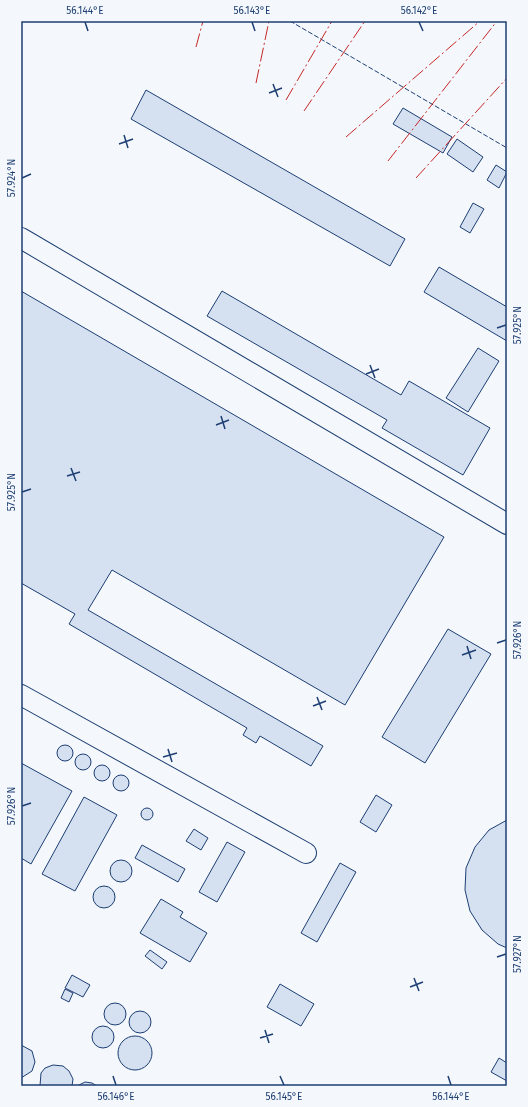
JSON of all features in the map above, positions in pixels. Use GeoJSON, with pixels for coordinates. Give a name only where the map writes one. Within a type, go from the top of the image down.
{"type":"FeatureCollection","features":[{"type":"Feature","properties":{"kind":"lane"},"geometry":{"type":"LineString","coordinates":[[21,238],[507,524]]}},
{"type":"Feature","properties":{"kind":"lane"},"geometry":{"type":"LineString","coordinates":[[21,695],[306,853]]}},
{"type":"Feature","properties":{"kind":"building"},"geometry":{"type":"Polygon","coordinates":[[[146,90],[405,239],[390,266],[131,119],[146,90]]]}},
{"type":"Feature","properties":{"kind":"building"},"geometry":{"type":"Polygon","coordinates":[[[403,108],[452,137],[443,153],[393,124],[403,108]]]}},
{"type":"Feature","properties":{"kind":"building"},"geometry":{"type":"Polygon","coordinates":[[[457,139],[483,157],[473,172],[447,154],[457,139]]]}},
{"type":"Feature","properties":{"kind":"building"},"geometry":{"type":"Polygon","coordinates":[[[496,165],[507,172],[499,188],[487,180],[496,165]]]}},
{"type":"Feature","properties":{"kind":"building"},"geometry":{"type":"Polygon","coordinates":[[[473,203],[484,209],[470,233],[460,227],[473,203]]]}},
{"type":"Feature","properties":{"kind":"building"},"geometry":{"type":"Polygon","coordinates":[[[439,267],[507,307],[507,341],[424,292],[439,267]]]}},
{"type":"Feature","properties":{"kind":"building"},"geometry":{"type":"Polygon","coordinates":[[[21,291],[444,537],[345,705],[112,570],[88,610],[323,746],[311,766],[260,736],[256,743],[243,735],[247,728],[69,624],[75,614],[21,583],[21,291]]]}},
{"type":"Feature","properties":{"kind":"building"},"geometry":{"type":"Polygon","coordinates":[[[222,291],[401,395],[409,381],[490,428],[463,475],[382,428],[387,420],[207,316],[222,291]]]}},
{"type":"Feature","properties":{"kind":"building"},"geometry":{"type":"Polygon","coordinates":[[[478,348],[499,361],[468,412],[446,398],[478,348]]]}},
{"type":"Feature","properties":{"kind":"building"},"geometry":{"type":"Polygon","coordinates":[[[448,629],[491,654],[425,763],[382,737],[448,629]]]}},
{"type":"Feature","properties":{"kind":"building"},"geometry":{"type":"Polygon","coordinates":[[[62,745],[68,745],[73,750],[71,759],[68,761],[62,761],[57,756],[57,750],[62,745]]]}},
{"type":"Feature","properties":{"kind":"building"},"geometry":{"type":"Polygon","coordinates":[[[80,754],[86,754],[91,759],[89,768],[86,770],[80,770],[75,765],[75,759],[80,754]]]}},
{"type":"Feature","properties":{"kind":"building"},"geometry":{"type":"Polygon","coordinates":[[[21,763],[72,791],[31,864],[21,858],[21,763]]]}},
{"type":"Feature","properties":{"kind":"building"},"geometry":{"type":"Polygon","coordinates":[[[99,765],[105,765],[110,770],[108,779],[105,781],[99,781],[94,776],[94,770],[99,765]]]}},
{"type":"Feature","properties":{"kind":"building"},"geometry":{"type":"Polygon","coordinates":[[[118,775],[124,775],[129,780],[127,789],[124,791],[118,791],[113,786],[113,780],[118,775]]]}},
{"type":"Feature","properties":{"kind":"building"},"geometry":{"type":"Polygon","coordinates":[[[376,795],[392,805],[376,832],[360,822],[376,795]]]}},
{"type":"Feature","properties":{"kind":"building"},"geometry":{"type":"Polygon","coordinates":[[[84,797],[117,815],[75,891],[42,874],[84,797]]]}},
{"type":"Feature","properties":{"kind":"building"},"geometry":{"type":"Polygon","coordinates":[[[145,808],[149,808],[153,814],[149,820],[145,820],[141,816],[141,812],[145,808]]]}},
{"type":"Feature","properties":{"kind":"building"},"geometry":{"type":"Polygon","coordinates":[[[507,820],[507,948],[498,944],[482,930],[470,911],[465,890],[466,868],[475,847],[489,830],[507,820]]]}},
{"type":"Feature","properties":{"kind":"building"},"geometry":{"type":"Polygon","coordinates":[[[194,829],[208,838],[201,850],[186,841],[194,829]]]}},
{"type":"Feature","properties":{"kind":"building"},"geometry":{"type":"Polygon","coordinates":[[[227,842],[245,852],[217,902],[199,892],[227,842]]]}},
{"type":"Feature","properties":{"kind":"building"},"geometry":{"type":"Polygon","coordinates":[[[142,845],[185,869],[178,882],[135,858],[142,845]]]}},
{"type":"Feature","properties":{"kind":"building"},"geometry":{"type":"Polygon","coordinates":[[[121,860],[125,861],[131,867],[131,875],[125,881],[121,882],[117,881],[111,875],[110,871],[111,867],[117,861],[121,860]]]}},
{"type":"Feature","properties":{"kind":"building"},"geometry":{"type":"Polygon","coordinates":[[[340,863],[356,872],[317,942],[301,933],[340,863]]]}},
{"type":"Feature","properties":{"kind":"building"},"geometry":{"type":"Polygon","coordinates":[[[104,886],[108,887],[114,893],[114,901],[108,907],[104,908],[100,907],[94,901],[93,897],[94,893],[100,887],[104,886]]]}},
{"type":"Feature","properties":{"kind":"building"},"geometry":{"type":"Polygon","coordinates":[[[161,899],[183,912],[180,917],[207,933],[190,962],[140,933],[161,899]]]}},
{"type":"Feature","properties":{"kind":"building"},"geometry":{"type":"Polygon","coordinates":[[[150,950],[167,962],[162,969],[145,956],[150,950]]]}},
{"type":"Feature","properties":{"kind":"building"},"geometry":{"type":"Polygon","coordinates":[[[72,975],[90,985],[83,997],[65,988],[72,975]]]}},
{"type":"Feature","properties":{"kind":"building"},"geometry":{"type":"Polygon","coordinates":[[[280,984],[314,1004],[301,1026],[267,1007],[280,984]]]}},
{"type":"Feature","properties":{"kind":"building"},"geometry":{"type":"Polygon","coordinates":[[[65,989],[73,993],[69,1002],[61,998],[65,989]]]}},
{"type":"Feature","properties":{"kind":"building"},"geometry":{"type":"Polygon","coordinates":[[[115,1003],[119,1004],[125,1010],[125,1018],[119,1024],[115,1025],[111,1024],[105,1018],[104,1014],[105,1010],[111,1004],[115,1003]]]}},
{"type":"Feature","properties":{"kind":"building"},"geometry":{"type":"Polygon","coordinates":[[[140,1011],[144,1012],[150,1018],[150,1026],[144,1032],[140,1033],[136,1032],[130,1026],[129,1022],[130,1018],[136,1012],[140,1011]]]}},
{"type":"Feature","properties":{"kind":"building"},"geometry":{"type":"Polygon","coordinates":[[[103,1026],[107,1027],[113,1033],[113,1041],[107,1047],[103,1048],[99,1047],[93,1041],[92,1037],[93,1033],[99,1027],[103,1026]]]}},
{"type":"Feature","properties":{"kind":"building"},"geometry":{"type":"Polygon","coordinates":[[[135,1036],[147,1041],[152,1053],[147,1065],[135,1070],[123,1065],[118,1053],[123,1041],[135,1036]]]}},
{"type":"Feature","properties":{"kind":"building"},"geometry":{"type":"Polygon","coordinates":[[[21,1045],[32,1051],[35,1062],[32,1071],[21,1078],[21,1045]]]}},
{"type":"Feature","properties":{"kind":"building"},"geometry":{"type":"Polygon","coordinates":[[[499,1058],[507,1063],[507,1081],[491,1072],[499,1058]]]}},
{"type":"Feature","properties":{"kind":"building"},"geometry":{"type":"Polygon","coordinates":[[[53,1065],[63,1066],[69,1071],[73,1079],[72,1086],[40,1086],[41,1073],[45,1068],[53,1065]]]}},
{"type":"Feature","properties":{"kind":"building"},"geometry":{"type":"Polygon","coordinates":[[[85,1082],[92,1083],[97,1086],[77,1086],[85,1082]]]}},
{"type":"Feature","properties":{"kind":"fence"},"geometry":{"type":"LineString","coordinates":[[290,21],[507,148]]}},
{"type":"Feature","properties":{"kind":"power"},"geometry":{"type":"LineString","coordinates":[[196,47],[203,21]]}},
{"type":"Feature","properties":{"kind":"power"},"geometry":{"type":"LineString","coordinates":[[256,83],[269,21]]}},
{"type":"Feature","properties":{"kind":"power"},"geometry":{"type":"LineString","coordinates":[[286,100],[332,21]]}},
{"type":"Feature","properties":{"kind":"power"},"geometry":{"type":"LineString","coordinates":[[304,111],[365,21]]}},
{"type":"Feature","properties":{"kind":"power"},"geometry":{"type":"LineString","coordinates":[[346,137],[480,21]]}},
{"type":"Feature","properties":{"kind":"power"},"geometry":{"type":"LineString","coordinates":[[388,161],[497,21]]}},
{"type":"Feature","properties":{"kind":"power"},"geometry":{"type":"LineString","coordinates":[[416,178],[507,78]]}}]}
